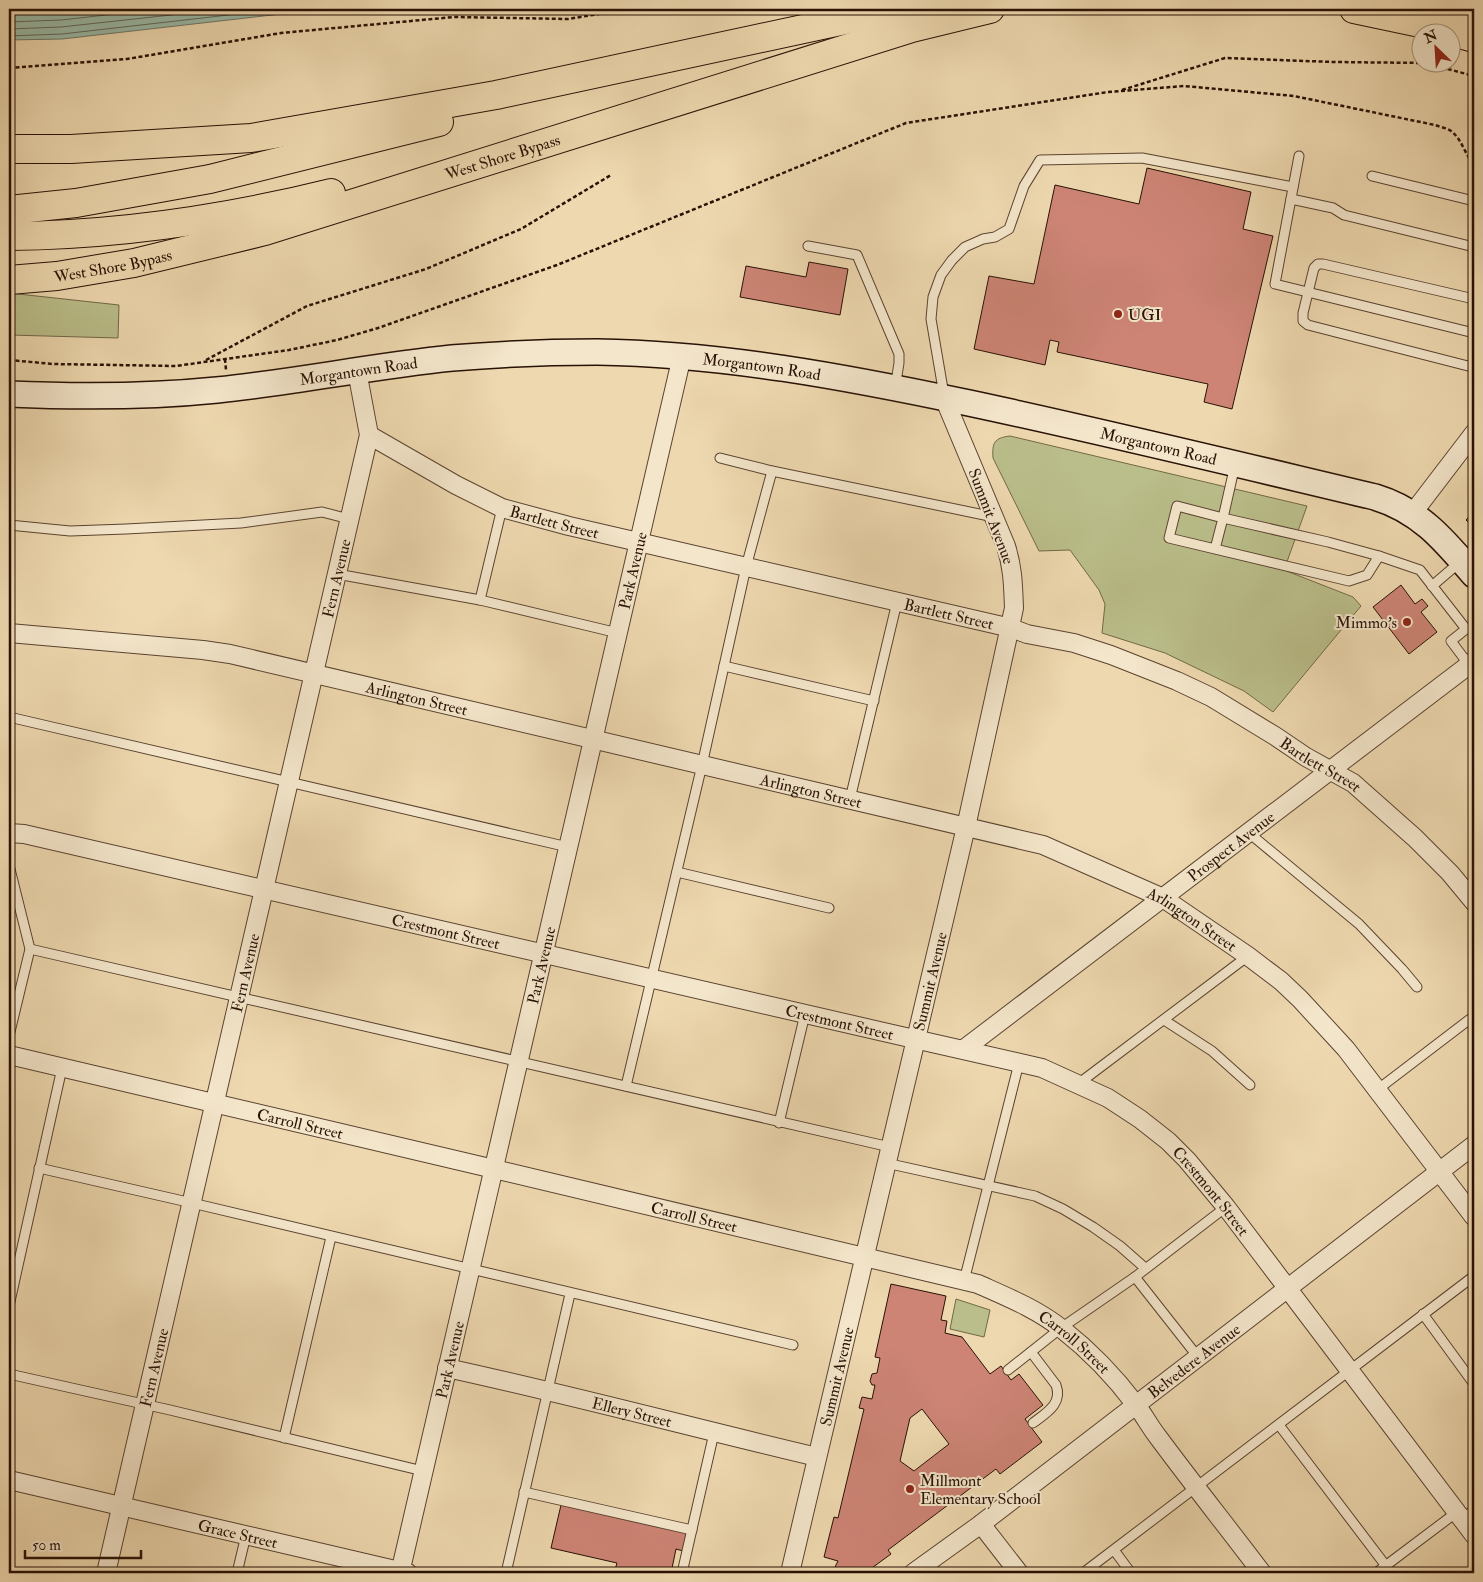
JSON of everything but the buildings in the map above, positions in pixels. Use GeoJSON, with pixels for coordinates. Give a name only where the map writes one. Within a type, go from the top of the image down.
{"type":"FeatureCollection","features":[{"type":"Feature","properties":{"kind":"highway"},"geometry":{"type":"LineString","coordinates":[[9,149],[71,149],[251,138],[496,95],[896,9]]}},
{"type":"Feature","properties":{"kind":"highway","name":"West Shore Bypass"},"geometry":{"type":"LineString","coordinates":[[9,280],[57,276],[134,263],[265,231],[912,28],[990,9]]}},
{"type":"Feature","properties":{"kind":"highway"},"geometry":{"type":"LineString","coordinates":[[1354,9],[1426,24],[1474,38]]}},
{"type":"Feature","properties":{"kind":"highway"},"geometry":{"type":"LineString","coordinates":[[1447,9],[1474,17]]}},
{"type":"Feature","properties":{"kind":"highway"},"geometry":{"type":"LineString","coordinates":[[9,210],[85,202],[228,174],[433,124],[647,63]]}},
{"type":"Feature","properties":{"kind":"highway"},"geometry":{"type":"LineString","coordinates":[[9,236],[104,232],[232,214],[360,186],[644,113]]}},
{"type":"Feature","properties":{"kind":"main road","name":"Morgantown Road"},"geometry":{"type":"LineString","coordinates":[[9,394],[88,396],[173,394],[256,385],[451,358],[523,354],[597,352],[682,356],[790,368],[1015,413],[1375,498],[1401,507],[1412,514],[1430,528],[1468,568]]}},
{"type":"Feature","properties":{"kind":"street","name":"Park Avenue"},"geometry":{"type":"LineString","coordinates":[[403,1573],[423,1471],[682,356]]}},
{"type":"Feature","properties":{"kind":"street","name":"Fern Avenue"},"geometry":{"type":"LineString","coordinates":[[106,1573],[369,435],[357,371]]}},
{"type":"Feature","properties":{"kind":"street","name":"Summit Avenue"},"geometry":{"type":"LineString","coordinates":[[790,1573],[966,826],[1014,608],[1012,563],[944,398]]}},
{"type":"Feature","properties":{"kind":"street"},"geometry":{"type":"LineString","coordinates":[[1412,514],[1474,433]]}},
{"type":"Feature","properties":{"kind":"street","name":"Bartlett Street"},"geometry":{"type":"LineString","coordinates":[[369,435],[456,485],[502,508],[639,543],[1010,628],[1027,634],[1074,643],[1111,655],[1177,681],[1211,697],[1306,757],[1353,783],[1415,838],[1450,873],[1474,902]]}},
{"type":"Feature","properties":{"kind":"street","name":"Arlington Street"},"geometry":{"type":"LineString","coordinates":[[9,633],[204,650],[230,654],[1043,845],[1163,898],[1248,956],[1300,999],[1336,1038],[1378,1090],[1474,1217]]}},
{"type":"Feature","properties":{"kind":"street","name":"Prospect Avenue"},"geometry":{"type":"LineString","coordinates":[[964,1049],[1472,663]]}},
{"type":"Feature","properties":{"kind":"street","name":"Crestmont Street"},"geometry":{"type":"LineString","coordinates":[[9,833],[24,834],[964,1049],[1042,1068],[1108,1098],[1140,1119],[1168,1141],[1187,1160],[1226,1207],[1350,1370],[1464,1514],[1474,1535]]}},
{"type":"Feature","properties":{"kind":"street","name":"Carroll Street"},"geometry":{"type":"LineString","coordinates":[[9,1056],[978,1284],[1020,1302],[1061,1328],[1106,1369],[1136,1405],[1157,1436],[1262,1573]]}},
{"type":"Feature","properties":{"kind":"street","name":"Belvedere Avenue"},"geometry":{"type":"LineString","coordinates":[[913,1573],[981,1524],[1474,1145]]}},
{"type":"Feature","properties":{"kind":"street","name":"Ellery Street"},"geometry":{"type":"LineString","coordinates":[[447,1368],[548,1390],[714,1433],[817,1457]]}},
{"type":"Feature","properties":{"kind":"street","name":"Grace Street"},"geometry":{"type":"LineString","coordinates":[[9,1480],[403,1573]]}},
{"type":"Feature","properties":{"kind":"street"},"geometry":{"type":"LineString","coordinates":[[981,1524],[1019,1573]]}},
{"type":"Feature","properties":{"kind":"lane"},"geometry":{"type":"LineString","coordinates":[[1299,156],[1275,284],[1474,333]]}},
{"type":"Feature","properties":{"kind":"lane"},"geometry":{"type":"LineString","coordinates":[[944,398],[931,319],[933,297],[941,275],[965,247],[983,239],[995,237],[1009,229],[1024,186],[1040,160],[1142,158],[1293,187]]}},
{"type":"Feature","properties":{"kind":"lane"},"geometry":{"type":"LineString","coordinates":[[1372,176],[1474,201]]}},
{"type":"Feature","properties":{"kind":"lane"},"geometry":{"type":"LineString","coordinates":[[1291,199],[1333,208],[1344,215],[1474,247]]}},
{"type":"Feature","properties":{"kind":"lane"},"geometry":{"type":"LineString","coordinates":[[808,246],[857,255],[899,354],[895,388]]}},
{"type":"Feature","properties":{"kind":"lane"},"geometry":{"type":"LineString","coordinates":[[1474,299],[1318,264],[1314,268],[1304,313],[1304,321],[1308,325],[1468,366],[1474,364]]}},
{"type":"Feature","properties":{"kind":"lane"},"geometry":{"type":"LineString","coordinates":[[720,458],[772,471],[994,517]]}},
{"type":"Feature","properties":{"kind":"lane"},"geometry":{"type":"LineString","coordinates":[[1215,549],[1235,464]]}},
{"type":"Feature","properties":{"kind":"lane"},"geometry":{"type":"LineString","coordinates":[[626,1086],[702,765],[746,567],[772,471]]}},
{"type":"Feature","properties":{"kind":"lane"},"geometry":{"type":"LineString","coordinates":[[1379,556],[1367,575],[1349,581],[1169,538],[1177,506],[1328,542],[1379,556],[1420,570],[1466,629],[1451,641],[1472,663]]}},
{"type":"Feature","properties":{"kind":"lane"},"geometry":{"type":"LineString","coordinates":[[480,600],[502,508]]}},
{"type":"Feature","properties":{"kind":"lane"},"geometry":{"type":"LineString","coordinates":[[9,525],[70,530],[126,529],[241,523],[322,512],[350,520]]}},
{"type":"Feature","properties":{"kind":"lane"},"geometry":{"type":"LineString","coordinates":[[1432,586],[1468,568]]}},
{"type":"Feature","properties":{"kind":"lane"},"geometry":{"type":"LineString","coordinates":[[337,574],[480,600],[618,633]]}},
{"type":"Feature","properties":{"kind":"lane"},"geometry":{"type":"LineString","coordinates":[[850,799],[897,602]]}},
{"type":"Feature","properties":{"kind":"lane"},"geometry":{"type":"LineString","coordinates":[[724,666],[874,700]]}},
{"type":"Feature","properties":{"kind":"lane"},"geometry":{"type":"LineString","coordinates":[[9,717],[568,847]]}},
{"type":"Feature","properties":{"kind":"lane"},"geometry":{"type":"LineString","coordinates":[[1249,833],[1359,924],[1417,987]]}},
{"type":"Feature","properties":{"kind":"lane"},"geometry":{"type":"LineString","coordinates":[[9,865],[30,948],[9,1036]]}},
{"type":"Feature","properties":{"kind":"lane"},"geometry":{"type":"LineString","coordinates":[[677,872],[829,908]]}},
{"type":"Feature","properties":{"kind":"lane"},"geometry":{"type":"LineString","coordinates":[[30,948],[779,1123],[989,1186],[1035,1196],[1063,1209],[1093,1227],[1120,1246],[1145,1268]]}},
{"type":"Feature","properties":{"kind":"lane"},"geometry":{"type":"LineString","coordinates":[[1078,1084],[1248,956]]}},
{"type":"Feature","properties":{"kind":"lane"},"geometry":{"type":"LineString","coordinates":[[779,1123],[805,1014]]}},
{"type":"Feature","properties":{"kind":"lane"},"geometry":{"type":"LineString","coordinates":[[1378,1090],[1474,1016]]}},
{"type":"Feature","properties":{"kind":"lane"},"geometry":{"type":"LineString","coordinates":[[1164,1020],[1212,1051],[1250,1085]]}},
{"type":"Feature","properties":{"kind":"lane"},"geometry":{"type":"LineString","coordinates":[[964,1281],[1020,1063]]}},
{"type":"Feature","properties":{"kind":"lane"},"geometry":{"type":"LineString","coordinates":[[9,1306],[62,1068]]}},
{"type":"Feature","properties":{"kind":"lane"},"geometry":{"type":"LineString","coordinates":[[40,1168],[793,1346]]}},
{"type":"Feature","properties":{"kind":"lane"},"geometry":{"type":"LineString","coordinates":[[1008,1370],[1061,1328],[1134,1277],[1226,1207]]}},
{"type":"Feature","properties":{"kind":"lane"},"geometry":{"type":"LineString","coordinates":[[284,1438],[331,1237]]}},
{"type":"Feature","properties":{"kind":"lane"},"geometry":{"type":"LineString","coordinates":[[1083,1573],[1474,1276]]}},
{"type":"Feature","properties":{"kind":"lane"},"geometry":{"type":"LineString","coordinates":[[1134,1277],[1198,1357]]}},
{"type":"Feature","properties":{"kind":"lane"},"geometry":{"type":"LineString","coordinates":[[506,1573],[570,1294]]}},
{"type":"Feature","properties":{"kind":"lane"},"geometry":{"type":"LineString","coordinates":[[1423,1314],[1474,1384]]}},
{"type":"Feature","properties":{"kind":"lane"},"geometry":{"type":"LineString","coordinates":[[1031,1352],[1056,1385],[1058,1391],[1057,1402],[1054,1407],[1033,1423]]}},
{"type":"Feature","properties":{"kind":"lane"},"geometry":{"type":"LineString","coordinates":[[9,1374],[423,1471]]}},
{"type":"Feature","properties":{"kind":"lane"},"geometry":{"type":"LineString","coordinates":[[1279,1425],[1386,1566]]}},
{"type":"Feature","properties":{"kind":"lane"},"geometry":{"type":"LineString","coordinates":[[682,1573],[714,1433]]}},
{"type":"Feature","properties":{"kind":"lane"},"geometry":{"type":"LineString","coordinates":[[524,1492],[692,1530]]}},
{"type":"Feature","properties":{"kind":"lane"},"geometry":{"type":"LineString","coordinates":[[1376,1573],[1464,1514]]}},
{"type":"Feature","properties":{"kind":"lane"},"geometry":{"type":"LineString","coordinates":[[237,1573],[246,1535]]}},
{"type":"Feature","properties":{"kind":"lane"},"geometry":{"type":"LineString","coordinates":[[1114,1550],[1131,1573]]}},
{"type":"Feature","properties":{"kind":"path"},"geometry":{"type":"LineString","coordinates":[[9,68],[127,59],[281,33],[416,20],[454,17],[568,19],[629,9]]}},
{"type":"Feature","properties":{"kind":"path"},"geometry":{"type":"LineString","coordinates":[[1116,92],[1225,58],[1426,63],[1474,77]]}},
{"type":"Feature","properties":{"kind":"path"},"geometry":{"type":"LineString","coordinates":[[9,360],[53,364],[176,366],[289,350],[337,340],[378,328],[557,265],[906,123],[1116,92],[1184,86],[1294,96],[1435,125],[1451,131],[1461,143],[1474,165]]}},
{"type":"Feature","properties":{"kind":"path"},"geometry":{"type":"LineString","coordinates":[[202,362],[307,306],[426,269],[521,229],[611,176]]}},
{"type":"Feature","properties":{"kind":"green space"},"geometry":{"type":"Polygon","coordinates":[[[9,293],[119,305],[118,338],[9,335],[9,293]]]}},
{"type":"Feature","properties":{"kind":"green space"},"geometry":{"type":"Polygon","coordinates":[[[1010,436],[1307,506],[1284,570],[1353,597],[1361,606],[1273,712],[1244,691],[1165,653],[1102,633],[1105,604],[1099,590],[1070,550],[1039,551],[993,458],[995,442],[1000,438],[1010,436]]]}},
{"type":"Feature","properties":{"kind":"green space"},"geometry":{"type":"Polygon","coordinates":[[[956,1299],[990,1310],[984,1337],[950,1329],[956,1299]]]}},
{"type":"Feature","properties":{"kind":"water"},"geometry":{"type":"Polygon","coordinates":[[[9,9],[325,9],[62,39],[9,40],[9,9]]]}},
{"type":"Feature","properties":{"kind":"place","name":"UGI"},"geometry":{"type":"Point","coordinates":[1118,314]}},
{"type":"Feature","properties":{"kind":"place","name":"Mimmo's"},"geometry":{"type":"Point","coordinates":[1407,622]}},
{"type":"Feature","properties":{"kind":"place","name":"Millmont Elementary School"},"geometry":{"type":"Point","coordinates":[910,1489]}}]}
